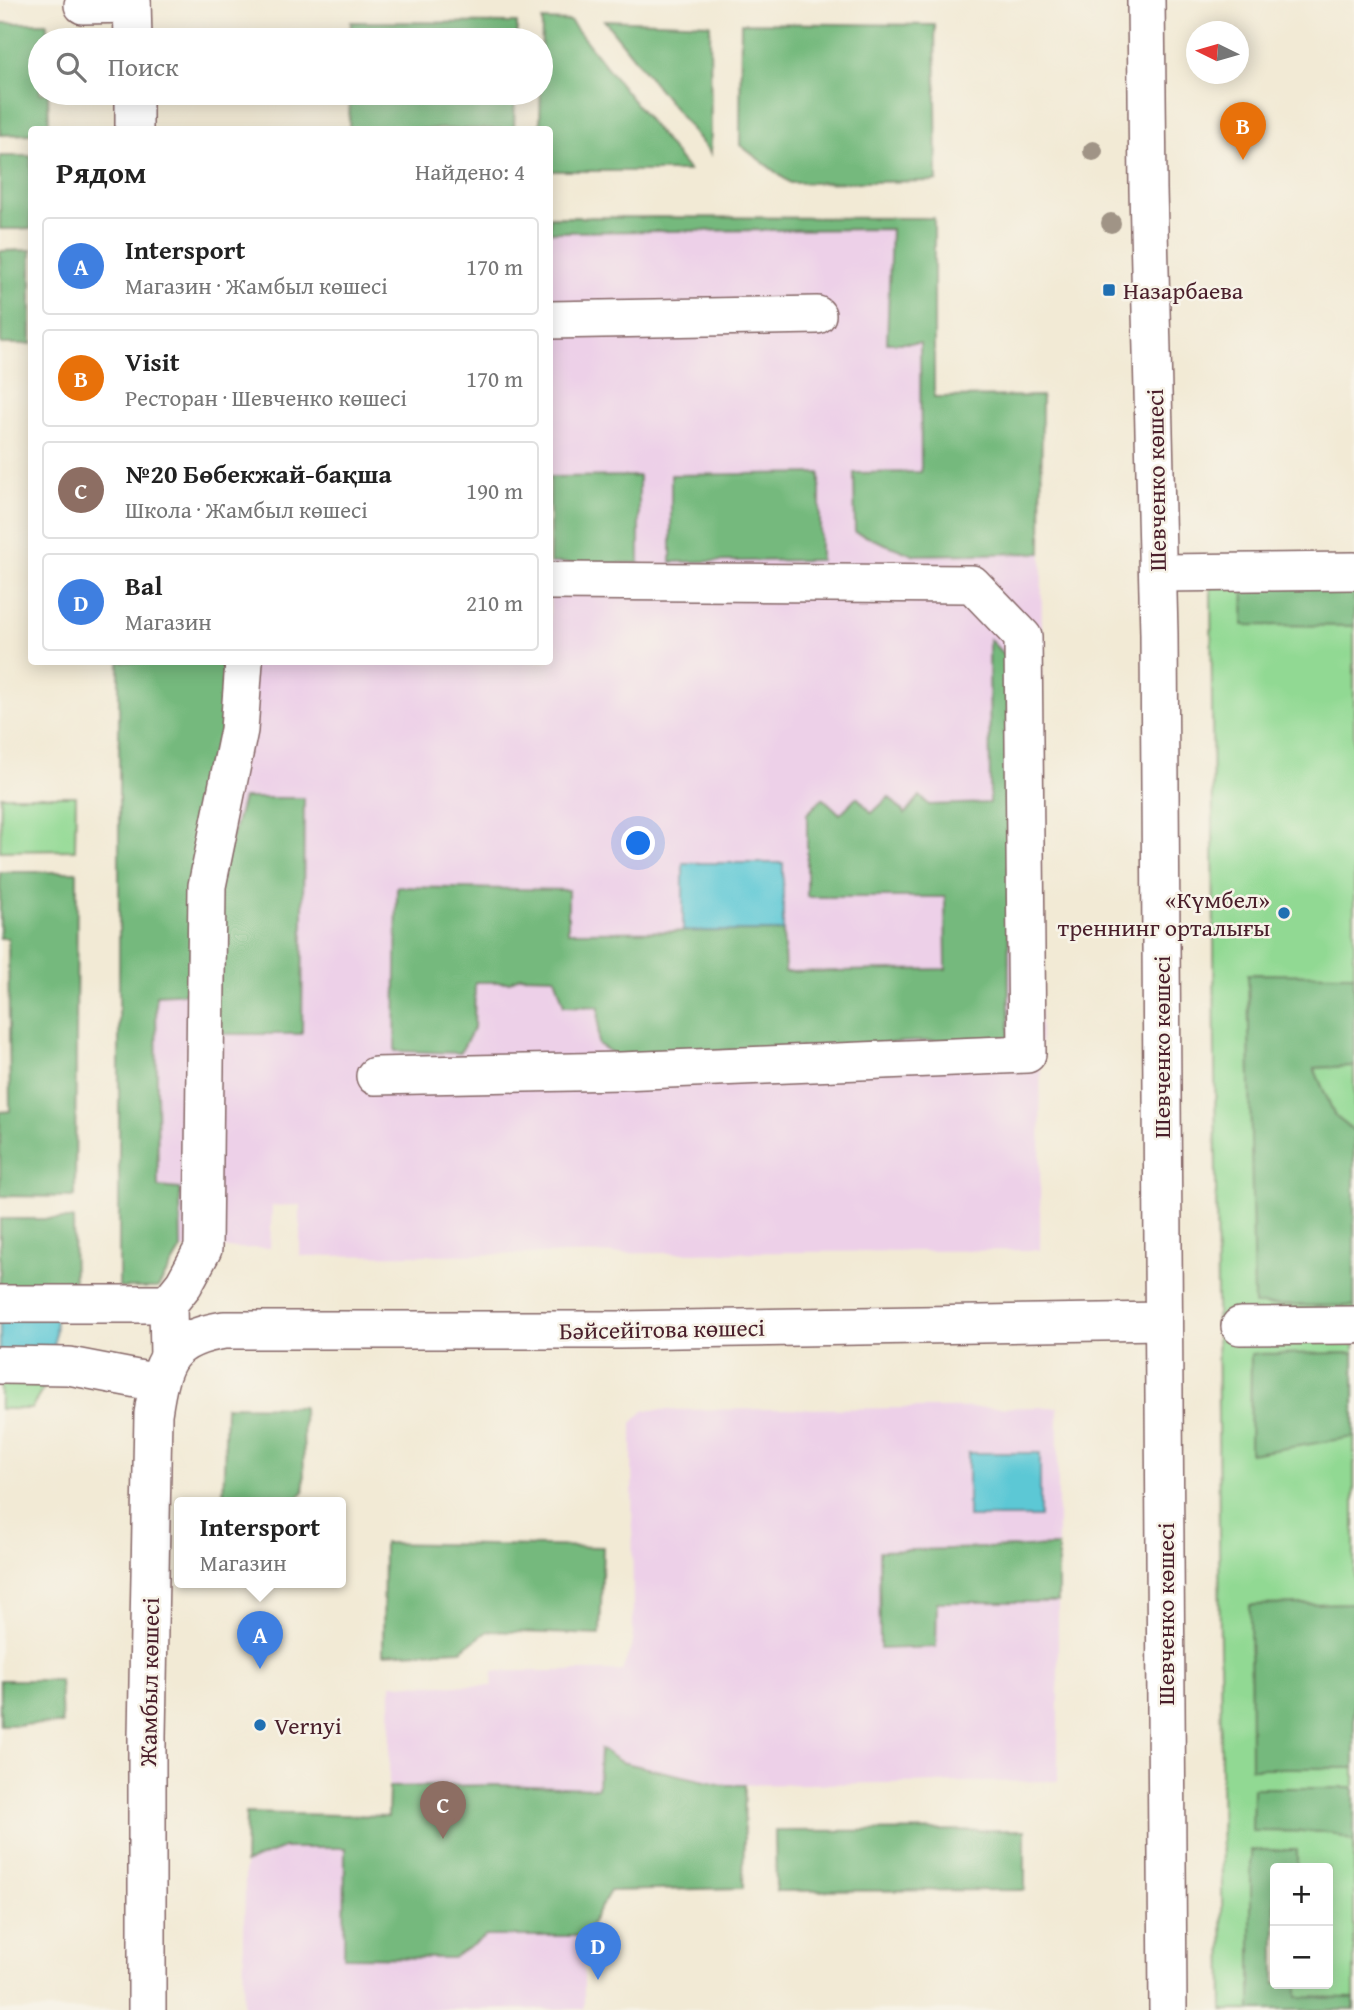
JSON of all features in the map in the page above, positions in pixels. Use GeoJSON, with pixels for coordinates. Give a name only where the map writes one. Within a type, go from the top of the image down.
{"type":"FeatureCollection","features":[{"type":"Feature","properties":{"kind":"street","name":"Шевченко көшесі"},"geometry":{"type":"LineString","coordinates":[[1146,0],[1158,573],[1168,2010]]}},
{"type":"Feature","properties":{"kind":"street"},"geometry":{"type":"LineString","coordinates":[[83,5],[132,2],[133,28]]}},
{"type":"Feature","properties":{"kind":"street"},"geometry":{"type":"LineString","coordinates":[[134,105],[134,126]]}},
{"type":"Feature","properties":{"kind":"street"},"geometry":{"type":"LineString","coordinates":[[553,320],[817,315]]}},
{"type":"Feature","properties":{"kind":"street"},"geometry":{"type":"LineString","coordinates":[[1158,573],[1354,571]]}},
{"type":"Feature","properties":{"kind":"street"},"geometry":{"type":"LineString","coordinates":[[375,1076],[621,1071],[1027,1054],[1023,637],[972,584],[553,581]]}},
{"type":"Feature","properties":{"kind":"street"},"geometry":{"type":"LineString","coordinates":[[0,1304],[168,1304],[184,1284],[202,1248],[207,886],[239,730],[244,665]]}},
{"type":"Feature","properties":{"kind":"street","name":"Жамбыл көшесі"},"geometry":{"type":"LineString","coordinates":[[147,2010],[147,1722],[153,1413],[163,1370],[168,1304]]}},
{"type":"Feature","properties":{"kind":"street","name":"Бәйсейітова көшесі"},"geometry":{"type":"LineString","coordinates":[[163,1370],[180,1344],[201,1334],[224,1330],[620,1330],[1163,1321]]}},
{"type":"Feature","properties":{"kind":"street"},"geometry":{"type":"LineString","coordinates":[[1240,1326],[1354,1325]]}},
{"type":"Feature","properties":{"kind":"street"},"geometry":{"type":"LineString","coordinates":[[0,1365],[163,1370]]}},
{"type":"Feature","properties":{"kind":"shaded area"},"geometry":{"type":"Polygon","coordinates":[[[553,217],[934,218],[933,398],[1042,527],[1040,1250],[300,1256],[300,1205],[272,1206],[270,1248],[120,1249],[119,665],[553,665],[553,217]]]}},
{"type":"Feature","properties":{"kind":"shaded area"},"geometry":{"type":"Polygon","coordinates":[[[1058,1407],[1058,1781],[723,1785],[678,1775],[584,1935],[584,2009],[243,2010],[246,1813],[388,1815],[391,1684],[492,1686],[493,1671],[622,1671],[633,1642],[632,1423],[645,1410],[1058,1407]]]}},
{"type":"Feature","properties":{"kind":"green space"},"geometry":{"type":"Polygon","coordinates":[[[542,20],[570,21],[689,171],[553,171],[553,126],[540,126],[540,105],[553,105],[553,28],[542,28],[542,20]]]}},
{"type":"Feature","properties":{"kind":"green space"},"geometry":{"type":"Polygon","coordinates":[[[604,20],[710,24],[711,154],[604,20]]]}},
{"type":"Feature","properties":{"kind":"green space"},"geometry":{"type":"Polygon","coordinates":[[[351,22],[517,23],[517,28],[351,28],[351,22]]]}},
{"type":"Feature","properties":{"kind":"green space"},"geometry":{"type":"Polygon","coordinates":[[[0,23],[47,23],[47,28],[28,28],[28,105],[48,105],[49,126],[28,126],[28,134],[0,135],[0,23]]]}},
{"type":"Feature","properties":{"kind":"green space"},"geometry":{"type":"Polygon","coordinates":[[[741,23],[935,25],[937,181],[790,183],[740,145],[741,23]]]}},
{"type":"Feature","properties":{"kind":"green space"},"geometry":{"type":"Polygon","coordinates":[[[350,105],[515,105],[514,126],[349,126],[350,105]]]}},
{"type":"Feature","properties":{"kind":"green space"},"geometry":{"type":"Polygon","coordinates":[[[0,156],[28,156],[28,229],[0,229],[0,156]]]}},
{"type":"Feature","properties":{"kind":"green space"},"geometry":{"type":"Polygon","coordinates":[[[553,217],[934,218],[934,397],[1042,396],[1041,553],[913,555],[855,532],[854,473],[921,472],[920,343],[887,343],[891,229],[553,232],[553,217]]]}},
{"type":"Feature","properties":{"kind":"green space"},"geometry":{"type":"Polygon","coordinates":[[[28,250],[28,344],[1,344],[0,251],[28,250]]]}},
{"type":"Feature","properties":{"kind":"green space"},"geometry":{"type":"Polygon","coordinates":[[[820,473],[820,560],[671,562],[671,475],[820,473]]]}},
{"type":"Feature","properties":{"kind":"green space"},"geometry":{"type":"Polygon","coordinates":[[[639,476],[639,563],[553,563],[553,477],[639,476]]]}},
{"type":"Feature","properties":{"kind":"green space"},"geometry":{"type":"Polygon","coordinates":[[[1244,582],[1354,582],[1354,626],[1243,625],[1244,582]]]}},
{"type":"Feature","properties":{"kind":"green space"},"geometry":{"type":"Polygon","coordinates":[[[1354,582],[1354,2010],[1223,2010],[1211,587],[1354,582]]]}},
{"type":"Feature","properties":{"kind":"green space"},"geometry":{"type":"Polygon","coordinates":[[[989,639],[1008,659],[1009,1037],[617,1056],[598,1044],[599,1007],[564,1006],[555,977],[520,976],[510,982],[475,982],[474,1028],[460,1053],[395,1051],[397,887],[568,890],[568,932],[783,931],[785,972],[946,969],[945,897],[807,897],[807,814],[823,798],[840,814],[857,797],[872,813],[889,797],[905,814],[920,796],[929,805],[990,803],[989,639]]]}},
{"type":"Feature","properties":{"kind":"green space"},"geometry":{"type":"Polygon","coordinates":[[[119,665],[230,665],[191,993],[156,995],[158,1187],[180,1189],[181,1249],[158,1288],[119,1288],[119,665]]]}},
{"type":"Feature","properties":{"kind":"green space"},"geometry":{"type":"Polygon","coordinates":[[[1,796],[76,796],[75,850],[0,851],[1,796]]]}},
{"type":"Feature","properties":{"kind":"green space"},"geometry":{"type":"Polygon","coordinates":[[[243,798],[304,798],[302,1034],[215,1034],[219,885],[243,798]]]}},
{"type":"Feature","properties":{"kind":"green space"},"geometry":{"type":"Polygon","coordinates":[[[0,872],[77,872],[75,1197],[0,1196],[0,1112],[10,1111],[8,938],[0,938],[0,872]]]}},
{"type":"Feature","properties":{"kind":"green space"},"geometry":{"type":"Polygon","coordinates":[[[1248,974],[1354,975],[1354,1066],[1314,1068],[1335,1116],[1354,1131],[1354,1306],[1254,1305],[1248,974]]]}},
{"type":"Feature","properties":{"kind":"green space"},"geometry":{"type":"Polygon","coordinates":[[[0,1219],[73,1219],[74,1294],[0,1294],[0,1219]]]}},
{"type":"Feature","properties":{"kind":"green space"},"geometry":{"type":"Polygon","coordinates":[[[1354,1353],[1354,1437],[1250,1454],[1251,1354],[1354,1353]]]}},
{"type":"Feature","properties":{"kind":"green space"},"geometry":{"type":"Polygon","coordinates":[[[0,1375],[51,1376],[31,1409],[0,1409],[0,1375]]]}},
{"type":"Feature","properties":{"kind":"green space"},"geometry":{"type":"Polygon","coordinates":[[[226,1406],[303,1407],[304,1491],[299,1497],[223,1497],[226,1406]]]}},
{"type":"Feature","properties":{"kind":"green space"},"geometry":{"type":"Polygon","coordinates":[[[384,1543],[603,1547],[600,1635],[488,1631],[461,1650],[383,1654],[384,1543]]]}},
{"type":"Feature","properties":{"kind":"green space"},"geometry":{"type":"Polygon","coordinates":[[[1058,1546],[1058,1602],[937,1602],[936,1647],[880,1649],[879,1551],[1058,1546]]]}},
{"type":"Feature","properties":{"kind":"green space"},"geometry":{"type":"Polygon","coordinates":[[[1354,1603],[1354,1768],[1251,1768],[1250,1605],[1354,1603]]]}},
{"type":"Feature","properties":{"kind":"green space"},"geometry":{"type":"Polygon","coordinates":[[[0,1680],[60,1680],[62,1724],[0,1725],[0,1680]]]}},
{"type":"Feature","properties":{"kind":"green space"},"geometry":{"type":"Polygon","coordinates":[[[600,1749],[621,1762],[723,1785],[745,1785],[743,1888],[610,1891],[584,1936],[486,1936],[453,1958],[344,1957],[345,1848],[284,1848],[245,1863],[246,1813],[388,1816],[389,1787],[494,1785],[598,1788],[600,1749]]]}},
{"type":"Feature","properties":{"kind":"green space"},"geometry":{"type":"Polygon","coordinates":[[[1253,1788],[1354,1788],[1354,1842],[1330,1832],[1252,1831],[1253,1788]]]}},
{"type":"Feature","properties":{"kind":"green space"},"geometry":{"type":"Polygon","coordinates":[[[1025,1830],[1025,1890],[776,1891],[775,1831],[1025,1830]]]}},
{"type":"Feature","properties":{"kind":"green space"},"geometry":{"type":"Polygon","coordinates":[[[1251,1850],[1297,1850],[1297,1863],[1270,1863],[1270,1989],[1297,1989],[1297,1997],[1354,1998],[1354,2010],[1251,2010],[1251,1850]]]}},
{"type":"Feature","properties":{"kind":"water"},"geometry":{"type":"Polygon","coordinates":[[[683,863],[783,863],[783,931],[683,931],[683,863]]]}},
{"type":"Feature","properties":{"kind":"water"},"geometry":{"type":"Polygon","coordinates":[[[0,1318],[56,1318],[54,1353],[0,1353],[0,1318]]]}},
{"type":"Feature","properties":{"kind":"water"},"geometry":{"type":"Polygon","coordinates":[[[968,1453],[1040,1453],[1040,1517],[968,1517],[968,1453]]]}},
{"type":"Feature","properties":{"kind":"place","name":"Visit"},"geometry":{"type":"Point","coordinates":[1243,160]}},
{"type":"Feature","properties":{"kind":"place","name":"Назарбаева"},"geometry":{"type":"Point","coordinates":[1109,290]}},
{"type":"Feature","properties":{"kind":"place","name":"«Күмбел» треннинг орталығы"},"geometry":{"type":"Point","coordinates":[1284,913]}},
{"type":"Feature","properties":{"kind":"place","name":"Intersport"},"geometry":{"type":"Point","coordinates":[260,1669]}},
{"type":"Feature","properties":{"kind":"place","name":"Vernyi"},"geometry":{"type":"Point","coordinates":[260,1725]}},
{"type":"Feature","properties":{"kind":"place","name":"№20 Бөбекжай-бақша"},"geometry":{"type":"Point","coordinates":[443,1839]}},
{"type":"Feature","properties":{"kind":"place","name":"Bal"},"geometry":{"type":"Point","coordinates":[598,1980]}}]}
